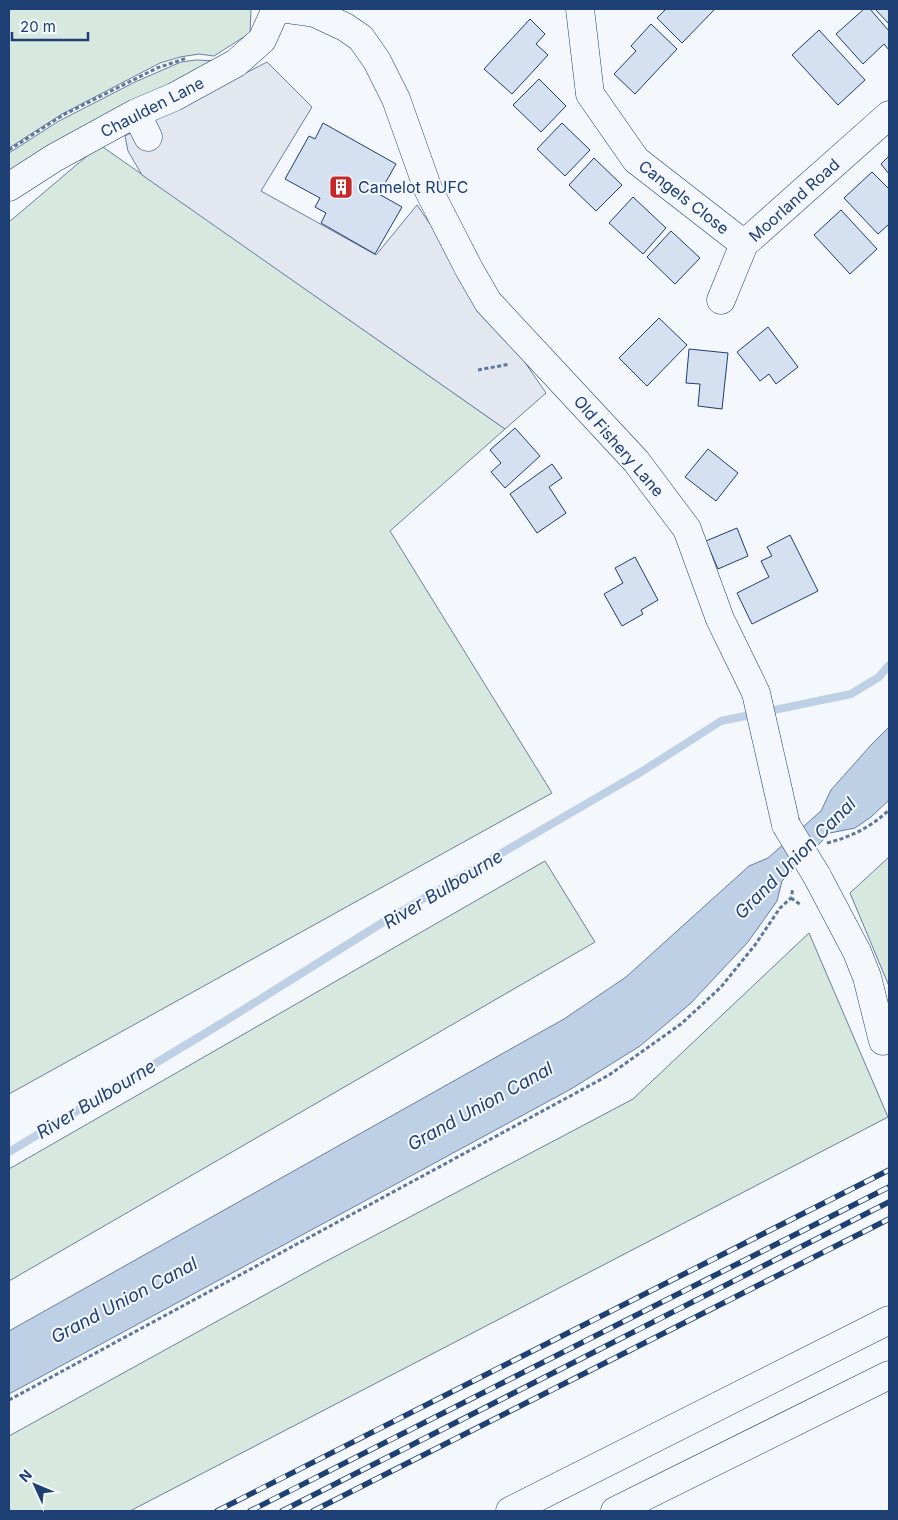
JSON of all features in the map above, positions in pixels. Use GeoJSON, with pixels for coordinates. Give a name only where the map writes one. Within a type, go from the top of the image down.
{"type":"FeatureCollection","features":[{"type":"Feature","properties":{"kind":"main road","name":"Chaulden Lane"},"geometry":{"type":"LineString","coordinates":[[9,187],[54,158],[136,113],[174,97],[236,63],[262,40],[276,9]]}},
{"type":"Feature","properties":{"kind":"main road","name":"Old Fishery Lane"},"geometry":{"type":"LineString","coordinates":[[286,9],[315,13],[345,27],[360,38],[377,61],[396,98],[428,189],[488,302],[636,461],[687,529],[720,619],[756,693],[786,825],[817,876],[860,961],[867,977],[883,1042]]}},
{"type":"Feature","properties":{"kind":"main road","name":"Cangels Close"},"geometry":{"type":"LineString","coordinates":[[580,9],[590,94],[595,102],[636,160],[744,244]]}},
{"type":"Feature","properties":{"kind":"main road"},"geometry":{"type":"LineString","coordinates":[[136,113],[148,137]]}},
{"type":"Feature","properties":{"kind":"main road","name":"Moorland Road"},"geometry":{"type":"LineString","coordinates":[[721,300],[744,244],[889,115]]}},
{"type":"Feature","properties":{"kind":"main road"},"geometry":{"type":"LineString","coordinates":[[510,1511],[889,1320]]}},
{"type":"Feature","properties":{"kind":"main road"},"geometry":{"type":"LineString","coordinates":[[616,1511],[889,1376]]}},
{"type":"Feature","properties":{"kind":"path"},"geometry":{"type":"LineString","coordinates":[[9,1400],[609,1075],[681,1024],[721,987],[755,945],[780,908],[791,898]]}},
{"type":"Feature","properties":{"kind":"shaded area"},"geometry":{"type":"Polygon","coordinates":[[[9,9],[251,9],[250,33],[214,56],[199,54],[160,63],[62,114],[9,148],[9,9]]]}},
{"type":"Feature","properties":{"kind":"shaded area"},"geometry":{"type":"Polygon","coordinates":[[[196,60],[220,61],[9,175],[9,153],[59,121],[135,82],[181,62],[196,60]]]}},
{"type":"Feature","properties":{"kind":"shaded area"},"geometry":{"type":"Polygon","coordinates":[[[267,62],[312,107],[261,191],[376,255],[417,205],[546,393],[505,429],[142,175],[128,151],[125,136],[267,62]]]}},
{"type":"Feature","properties":{"kind":"shaded area"},"geometry":{"type":"Polygon","coordinates":[[[100,145],[505,429],[390,531],[552,793],[9,1094],[9,222],[100,145]]]}},
{"type":"Feature","properties":{"kind":"shaded area"},"geometry":{"type":"Polygon","coordinates":[[[889,857],[889,986],[850,893],[889,857]]]}},
{"type":"Feature","properties":{"kind":"shaded area"},"geometry":{"type":"Polygon","coordinates":[[[545,861],[595,942],[9,1281],[9,1169],[545,861]]]}},
{"type":"Feature","properties":{"kind":"shaded area"},"geometry":{"type":"Polygon","coordinates":[[[809,933],[888,1117],[130,1511],[9,1511],[9,1436],[319,1265],[633,1099],[809,933]]]}},
{"type":"Feature","properties":{"kind":"water","name":"Grand Union Canal"},"geometry":{"type":"Polygon","coordinates":[[[889,727],[889,800],[871,817],[855,828],[830,833],[782,881],[777,901],[748,942],[691,1003],[640,1046],[571,1089],[9,1394],[9,1331],[564,1019],[626,977],[749,866],[768,858],[821,811],[831,790],[889,727]]]}},
{"type":"Feature","properties":{"kind":"building"},"geometry":{"type":"Polygon","coordinates":[[[666,9],[715,9],[682,43],[657,18],[666,9]]]}},
{"type":"Feature","properties":{"kind":"building"},"geometry":{"type":"Polygon","coordinates":[[[864,9],[870,9],[889,31],[889,50],[884,44],[863,64],[836,34],[864,9]]]}},
{"type":"Feature","properties":{"kind":"building"},"geometry":{"type":"Polygon","coordinates":[[[875,9],[889,9],[889,24],[875,9]]]}},
{"type":"Feature","properties":{"kind":"building"},"geometry":{"type":"Polygon","coordinates":[[[530,19],[545,34],[536,44],[548,55],[512,94],[484,69],[530,19]]]}},
{"type":"Feature","properties":{"kind":"building"},"geometry":{"type":"Polygon","coordinates":[[[651,24],[677,49],[635,94],[614,74],[636,51],[631,46],[651,24]]]}},
{"type":"Feature","properties":{"kind":"building"},"geometry":{"type":"Polygon","coordinates":[[[819,30],[865,80],[838,105],[792,55],[819,30]]]}},
{"type":"Feature","properties":{"kind":"building"},"geometry":{"type":"Polygon","coordinates":[[[539,79],[566,106],[541,132],[513,105],[539,79]]]}},
{"type":"Feature","properties":{"kind":"building","name":"Camelot RUFC"},"geometry":{"type":"Polygon","coordinates":[[[323,123],[396,164],[379,194],[402,207],[375,254],[321,223],[326,213],[315,207],[320,198],[285,179],[309,136],[315,139],[323,123]]]}},
{"type":"Feature","properties":{"kind":"building"},"geometry":{"type":"Polygon","coordinates":[[[562,123],[590,150],[565,176],[537,149],[562,123]]]}},
{"type":"Feature","properties":{"kind":"building"},"geometry":{"type":"Polygon","coordinates":[[[889,156],[889,174],[881,164],[889,156]]]}},
{"type":"Feature","properties":{"kind":"building"},"geometry":{"type":"Polygon","coordinates":[[[594,158],[622,185],[596,211],[569,185],[594,158]]]}},
{"type":"Feature","properties":{"kind":"building"},"geometry":{"type":"Polygon","coordinates":[[[872,172],[889,189],[889,224],[878,234],[844,198],[872,172]]]}},
{"type":"Feature","properties":{"kind":"building"},"geometry":{"type":"Polygon","coordinates":[[[633,197],[666,228],[643,254],[609,223],[633,197]]]}},
{"type":"Feature","properties":{"kind":"building"},"geometry":{"type":"Polygon","coordinates":[[[841,210],[877,249],[850,274],[814,235],[841,210]]]}},
{"type":"Feature","properties":{"kind":"building"},"geometry":{"type":"Polygon","coordinates":[[[671,231],[700,258],[675,284],[647,257],[671,231]]]}},
{"type":"Feature","properties":{"kind":"building"},"geometry":{"type":"Polygon","coordinates":[[[659,318],[687,345],[647,386],[619,358],[659,318]]]}},
{"type":"Feature","properties":{"kind":"building"},"geometry":{"type":"Polygon","coordinates":[[[768,327],[798,367],[776,384],[769,374],[760,381],[737,352],[768,327]]]}},
{"type":"Feature","properties":{"kind":"building"},"geometry":{"type":"Polygon","coordinates":[[[689,349],[728,353],[722,409],[698,406],[700,384],[686,383],[689,349]]]}},
{"type":"Feature","properties":{"kind":"building"},"geometry":{"type":"Polygon","coordinates":[[[515,428],[540,456],[505,488],[491,472],[501,463],[490,450],[515,428]]]}},
{"type":"Feature","properties":{"kind":"building"},"geometry":{"type":"Polygon","coordinates":[[[708,449],[738,473],[716,501],[685,477],[708,449]]]}},
{"type":"Feature","properties":{"kind":"building"},"geometry":{"type":"Polygon","coordinates":[[[552,464],[562,478],[549,487],[566,513],[537,533],[510,494],[552,464]]]}},
{"type":"Feature","properties":{"kind":"building"},"geometry":{"type":"Polygon","coordinates":[[[737,528],[748,556],[718,569],[706,541],[737,528]]]}},
{"type":"Feature","properties":{"kind":"building"},"geometry":{"type":"Polygon","coordinates":[[[790,535],[818,591],[752,624],[737,593],[769,577],[761,561],[772,556],[767,547],[790,535]]]}},
{"type":"Feature","properties":{"kind":"building"},"geometry":{"type":"Polygon","coordinates":[[[635,557],[658,600],[641,610],[643,614],[622,626],[604,594],[623,583],[615,568],[635,557]]]}},
{"type":"Feature","properties":{"kind":"waterway","name":"River Bulbourne"},"geometry":{"type":"LineString","coordinates":[[9,1152],[222,1023],[385,921],[641,772],[721,721],[851,694],[879,677],[889,665]]}},
{"type":"Feature","properties":{"kind":"railway"},"geometry":{"type":"LineString","coordinates":[[217,1511],[889,1170]]}},
{"type":"Feature","properties":{"kind":"railway"},"geometry":{"type":"LineString","coordinates":[[250,1511],[889,1187]]}},
{"type":"Feature","properties":{"kind":"railway"},"geometry":{"type":"LineString","coordinates":[[282,1511],[889,1202]]}},
{"type":"Feature","properties":{"kind":"railway"},"geometry":{"type":"LineString","coordinates":[[313,1511],[889,1219]]}},
{"type":"Feature","properties":{"kind":"place","name":"Camelot RUFC"},"geometry":{"type":"Point","coordinates":[341,187]}}]}
